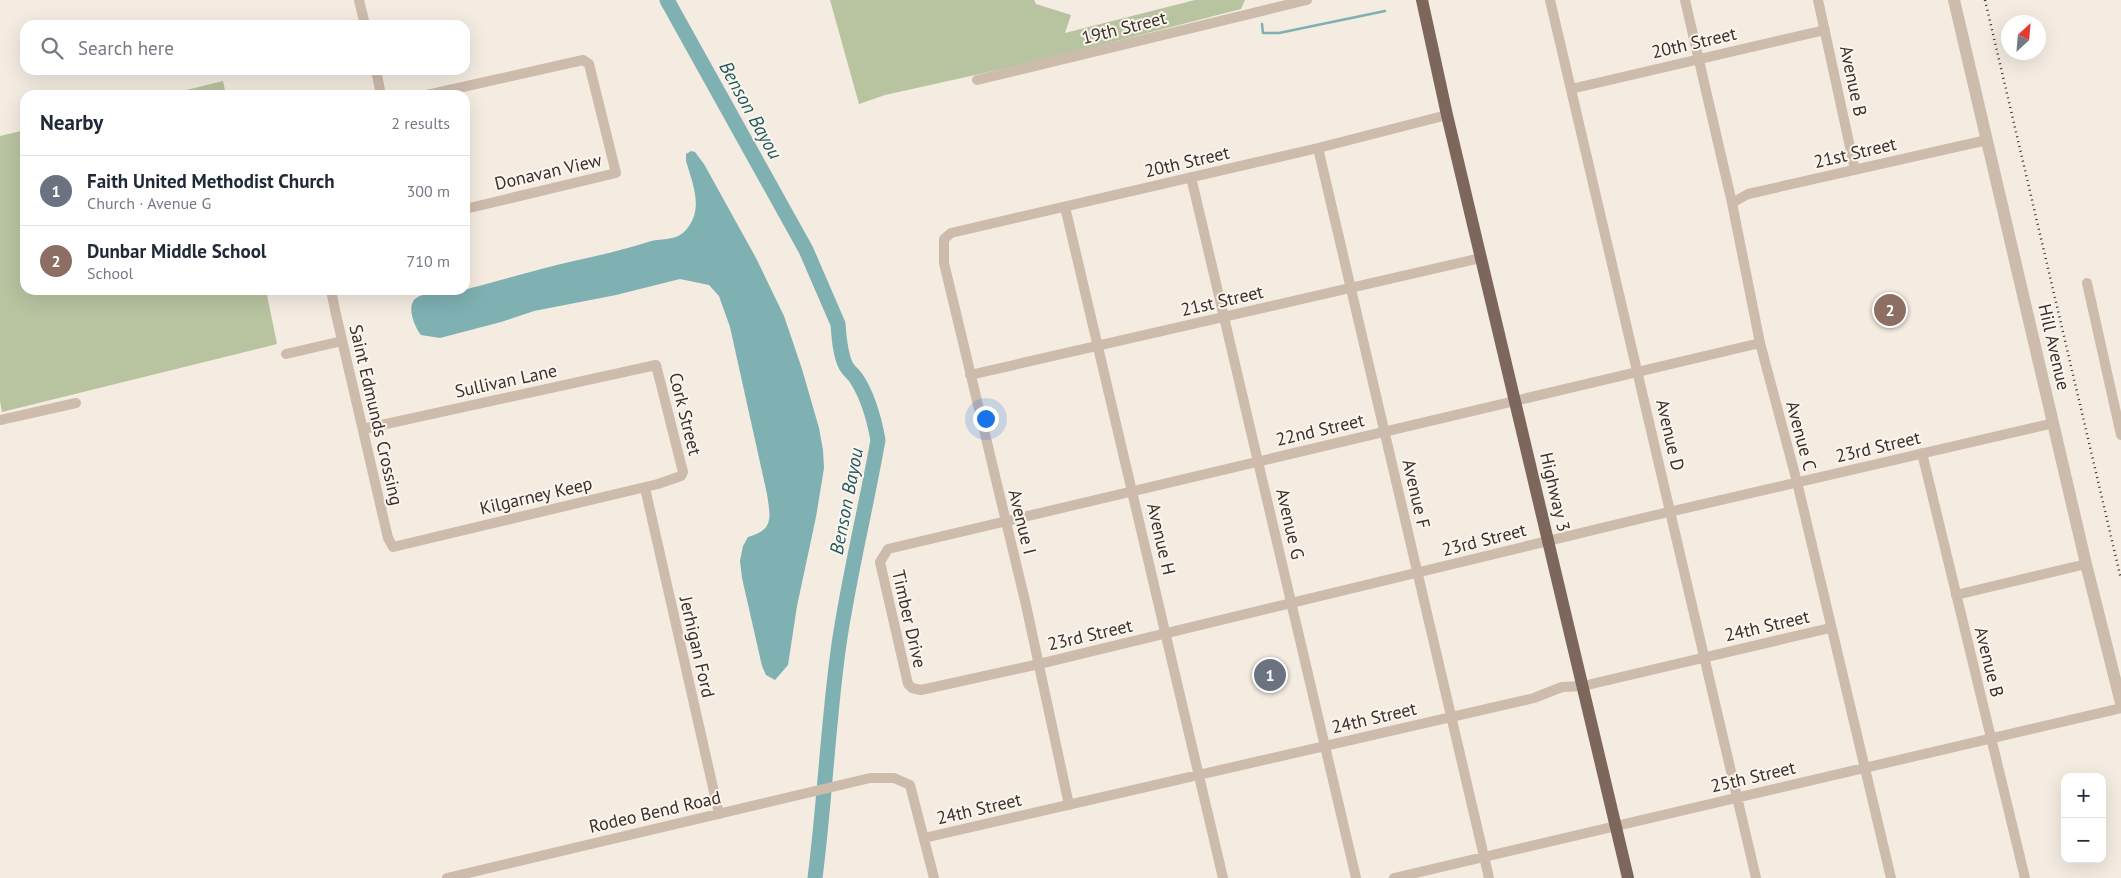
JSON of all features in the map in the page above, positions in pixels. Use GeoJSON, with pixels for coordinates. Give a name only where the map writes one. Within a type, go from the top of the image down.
{"type":"FeatureCollection","features":[{"type":"Feature","properties":{"kind":"main road","name":"Highway 3"},"geometry":{"type":"LineString","coordinates":[[1422,0],[1447,115],[1628,878]]}},
{"type":"Feature","properties":{"kind":"street"},"geometry":{"type":"LineString","coordinates":[[359,0],[364,20]]}},
{"type":"Feature","properties":{"kind":"street","name":"19th Street"},"geometry":{"type":"LineString","coordinates":[[977,80],[1285,3],[1307,0]]}},
{"type":"Feature","properties":{"kind":"street","name":"Avenue D"},"geometry":{"type":"LineString","coordinates":[[1550,0],[1756,878]]}},
{"type":"Feature","properties":{"kind":"street","name":"Avenue C"},"geometry":{"type":"LineString","coordinates":[[1685,0],[1732,203],[1760,343],[1797,482],[1830,628],[1891,878]]}},
{"type":"Feature","properties":{"kind":"street","name":"Avenue B"},"geometry":{"type":"LineString","coordinates":[[1818,0],[1855,170]]}},
{"type":"Feature","properties":{"kind":"street","name":"Hill Avenue"},"geometry":{"type":"LineString","coordinates":[[1954,0],[2086,564],[2121,703]]}},
{"type":"Feature","properties":{"kind":"street","name":"20th Street"},"geometry":{"type":"LineString","coordinates":[[1571,89],[1825,30]]}},
{"type":"Feature","properties":{"kind":"street","name":"Donavan View"},"geometry":{"type":"LineString","coordinates":[[449,90],[583,60],[589,64],[616,173],[470,208]]}},
{"type":"Feature","properties":{"kind":"street"},"geometry":{"type":"LineString","coordinates":[[377,75],[380,90]]}},
{"type":"Feature","properties":{"kind":"street","name":"20th Street"},"geometry":{"type":"LineString","coordinates":[[943,246],[944,239],[951,233],[1318,148],[1447,115]]}},
{"type":"Feature","properties":{"kind":"street","name":"21st Street"},"geometry":{"type":"LineString","coordinates":[[1732,203],[1748,194],[1987,140]]}},
{"type":"Feature","properties":{"kind":"street","name":"Avenue F"},"geometry":{"type":"LineString","coordinates":[[1318,148],[1490,878]]}},
{"type":"Feature","properties":{"kind":"street","name":"Avenue G"},"geometry":{"type":"LineString","coordinates":[[1191,177],[1356,878]]}},
{"type":"Feature","properties":{"kind":"street","name":"Avenue H"},"geometry":{"type":"LineString","coordinates":[[1065,207],[1224,878]]}},
{"type":"Feature","properties":{"kind":"street","name":"Avenue I"},"geometry":{"type":"LineString","coordinates":[[943,246],[944,263],[1039,664],[1069,805]]}},
{"type":"Feature","properties":{"kind":"street","name":"21st Street"},"geometry":{"type":"LineString","coordinates":[[970,376],[1481,258]]}},
{"type":"Feature","properties":{"kind":"street"},"geometry":{"type":"LineString","coordinates":[[2087,283],[2121,435]]}},
{"type":"Feature","properties":{"kind":"street","name":"Saint Edmunds Crossing"},"geometry":{"type":"LineString","coordinates":[[332,295],[388,538],[394,547]]}},
{"type":"Feature","properties":{"kind":"street"},"geometry":{"type":"LineString","coordinates":[[286,354],[342,340]]}},
{"type":"Feature","properties":{"kind":"street","name":"22nd Street"},"geometry":{"type":"LineString","coordinates":[[888,549],[1760,343]]}},
{"type":"Feature","properties":{"kind":"street","name":"Sullivan Lane"},"geometry":{"type":"LineString","coordinates":[[363,429],[656,365]]}},
{"type":"Feature","properties":{"kind":"street","name":"Cork Street"},"geometry":{"type":"LineString","coordinates":[[656,365],[683,472]]}},
{"type":"Feature","properties":{"kind":"street"},"geometry":{"type":"LineString","coordinates":[[0,420],[76,403]]}},
{"type":"Feature","properties":{"kind":"street","name":"23rd Street"},"geometry":{"type":"LineString","coordinates":[[921,690],[1166,634],[1671,511],[2054,423]]}},
{"type":"Feature","properties":{"kind":"street","name":"Avenue B"},"geometry":{"type":"LineString","coordinates":[[1922,454],[2025,878]]}},
{"type":"Feature","properties":{"kind":"street","name":"Kilgarney Keep"},"geometry":{"type":"LineString","coordinates":[[394,547],[645,488],[672,480],[681,476],[683,472]]}},
{"type":"Feature","properties":{"kind":"street","name":"Jerhigan Ford"},"geometry":{"type":"LineString","coordinates":[[645,488],[718,814]]}},
{"type":"Feature","properties":{"kind":"street","name":"Timber Drive"},"geometry":{"type":"LineString","coordinates":[[888,549],[880,562],[908,684],[912,688],[921,690]]}},
{"type":"Feature","properties":{"kind":"street"},"geometry":{"type":"LineString","coordinates":[[1956,595],[2086,564]]}},
{"type":"Feature","properties":{"kind":"street","name":"24th Street"},"geometry":{"type":"LineString","coordinates":[[924,838],[1534,698],[1562,687],[1583,686],[1830,628]]}},
{"type":"Feature","properties":{"kind":"street","name":"25th Street"},"geometry":{"type":"LineString","coordinates":[[1394,878],[2121,708]]}},
{"type":"Feature","properties":{"kind":"street","name":"Rodeo Bend Road"},"geometry":{"type":"LineString","coordinates":[[447,878],[870,778],[894,778],[910,785],[924,838]]}},
{"type":"Feature","properties":{"kind":"street"},"geometry":{"type":"LineString","coordinates":[[924,838],[934,878]]}},
{"type":"Feature","properties":{"kind":"green space"},"geometry":{"type":"Polygon","coordinates":[[[830,0],[1034,0],[1036,4],[1071,15],[1065,33],[1195,0],[1245,0],[1241,9],[1043,60],[885,95],[859,104],[830,0]]]}},
{"type":"Feature","properties":{"kind":"green space"},"geometry":{"type":"Polygon","coordinates":[[[223,81],[225,90],[186,90],[223,81]]]}},
{"type":"Feature","properties":{"kind":"green space"},"geometry":{"type":"Polygon","coordinates":[[[20,131],[20,295],[267,295],[277,344],[2,412],[0,401],[0,136],[20,131]]]}},
{"type":"Feature","properties":{"kind":"water"},"geometry":{"type":"Polygon","coordinates":[[[691,151],[695,152],[704,164],[756,258],[784,316],[802,369],[819,428],[823,450],[824,468],[816,517],[797,606],[788,665],[775,680],[766,675],[762,666],[742,578],[740,561],[743,546],[748,537],[757,534],[767,526],[769,509],[767,494],[730,327],[719,296],[709,285],[680,279],[616,295],[534,311],[440,338],[421,335],[414,323],[411,308],[414,300],[421,295],[470,295],[470,289],[680,235],[690,224],[696,207],[696,198],[686,161],[686,154],[691,151]]]}},
{"type":"Feature","properties":{"kind":"waterway","name":"Benson Bayou"},"geometry":{"type":"LineString","coordinates":[[667,0],[806,250],[838,324],[842,356],[847,368],[856,378],[867,400],[878,440],[839,644],[815,878]]}},
{"type":"Feature","properties":{"kind":"waterway"},"geometry":{"type":"LineString","coordinates":[[1262,24],[1263,33],[1279,33],[1385,11]]}},
{"type":"Feature","properties":{"kind":"railway"},"geometry":{"type":"LineString","coordinates":[[1985,0],[2121,579]]}},
{"type":"Feature","properties":{"kind":"place","name":"Dunbar Middle School"},"geometry":{"type":"Point","coordinates":[1890,310]}},
{"type":"Feature","properties":{"kind":"place","name":"Faith United Methodist Church"},"geometry":{"type":"Point","coordinates":[1270,675]}}]}
